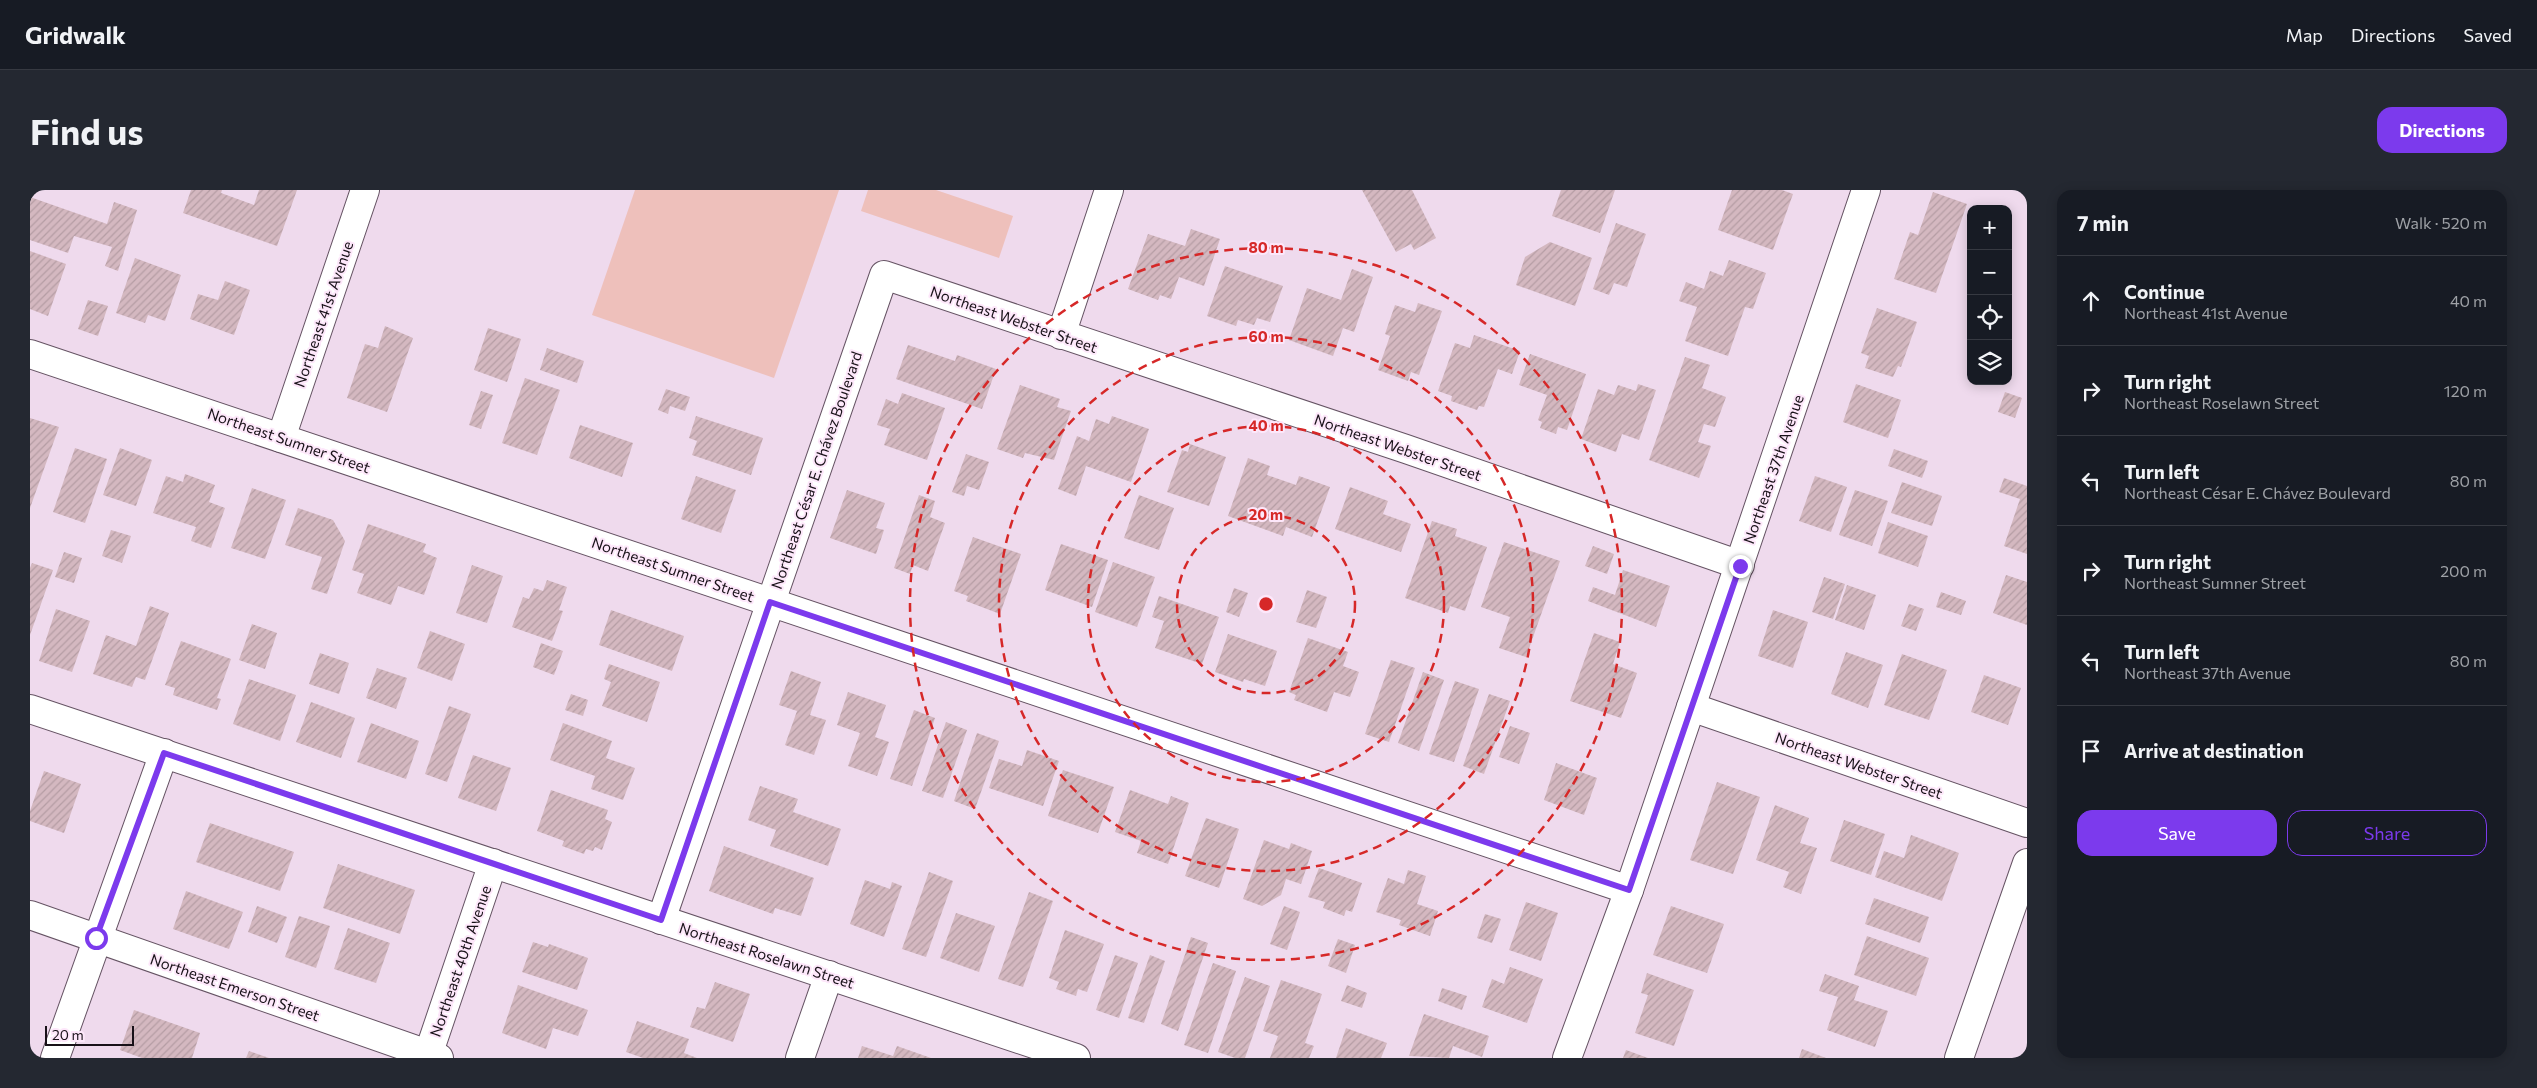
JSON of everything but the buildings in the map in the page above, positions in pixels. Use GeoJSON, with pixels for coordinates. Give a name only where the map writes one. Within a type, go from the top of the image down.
{"type":"FeatureCollection","features":[{"type":"Feature","properties":{"kind":"street","name":"Northeast 41st Avenue"},"geometry":{"type":"LineString","coordinates":[[281,438],[365,190]]}},
{"type":"Feature","properties":{"kind":"street"},"geometry":{"type":"LineString","coordinates":[[1061,335],[1109,190]]}},
{"type":"Feature","properties":{"kind":"street","name":"Northeast 37th Avenue"},"geometry":{"type":"LineString","coordinates":[[1567,1058],[1629,890],[1866,190]]}},
{"type":"Feature","properties":{"kind":"street","name":"Northeast Webster Street"},"geometry":{"type":"LineString","coordinates":[[884,275],[1406,449],[1740,566]]}},
{"type":"Feature","properties":{"kind":"street","name":"Northeast César E. Chávez Boulevard"},"geometry":{"type":"LineString","coordinates":[[661,920],[884,275]]}},
{"type":"Feature","properties":{"kind":"street","name":"Northeast Sumner Street"},"geometry":{"type":"LineString","coordinates":[[30,354],[1629,890]]}},
{"type":"Feature","properties":{"kind":"street","name":"Northeast Webster Street"},"geometry":{"type":"LineString","coordinates":[[1691,707],[2027,823]]}},
{"type":"Feature","properties":{"kind":"street","name":"Northeast Roselawn Street"},"geometry":{"type":"LineString","coordinates":[[30,709],[1076,1058]]}},
{"type":"Feature","properties":{"kind":"street"},"geometry":{"type":"LineString","coordinates":[[56,1058],[96,938],[164,753]]}},
{"type":"Feature","properties":{"kind":"street"},"geometry":{"type":"LineString","coordinates":[[1959,1058],[2027,862]]}},
{"type":"Feature","properties":{"kind":"street","name":"Northeast 40th Avenue"},"geometry":{"type":"LineString","coordinates":[[432,1057],[493,863]]}},
{"type":"Feature","properties":{"kind":"street","name":"Northeast Emerson Street"},"geometry":{"type":"LineString","coordinates":[[30,915],[432,1057]]}},
{"type":"Feature","properties":{"kind":"street"},"geometry":{"type":"LineString","coordinates":[[800,1058],[829,975]]}},
{"type":"Feature","properties":{"kind":"shaded area"},"geometry":{"type":"Polygon","coordinates":[[[635,190],[839,190],[774,378],[592,315],[635,190]]]}},
{"type":"Feature","properties":{"kind":"shaded area"},"geometry":{"type":"Polygon","coordinates":[[[868,190],[936,190],[1013,216],[999,258],[861,211],[868,190]]]}},
{"type":"Feature","properties":{"kind":"route"},"geometry":{"type":"LineString","coordinates":[[96,938],[164,753],[661,920],[770,602],[1629,890],[1740,566]]}}]}
